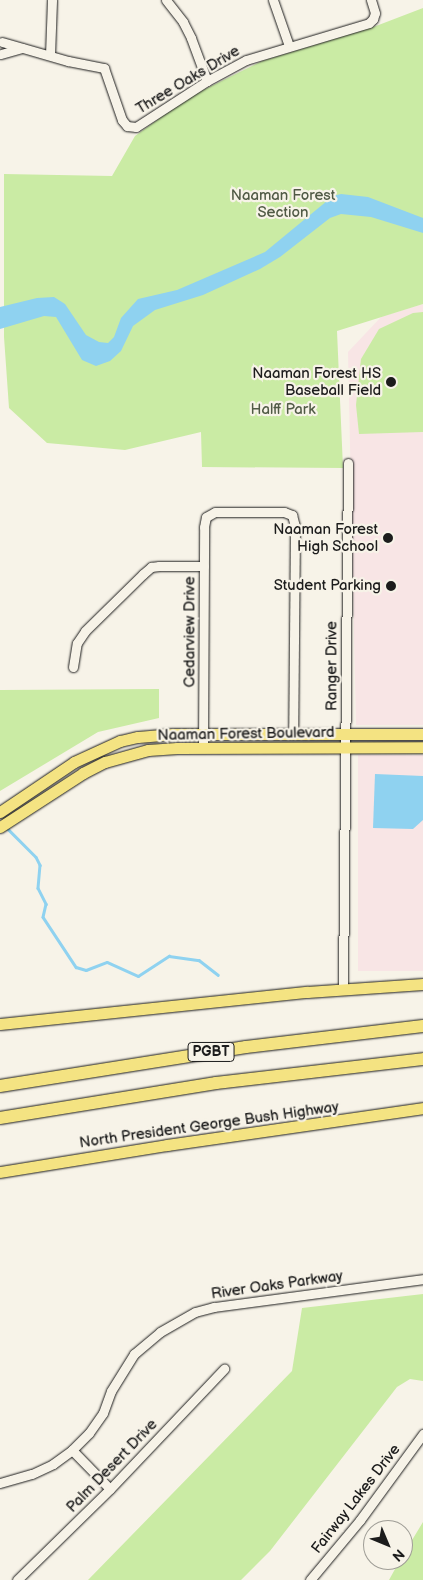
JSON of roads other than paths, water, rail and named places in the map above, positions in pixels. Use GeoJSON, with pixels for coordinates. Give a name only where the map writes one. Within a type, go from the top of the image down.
{"type":"FeatureCollection","features":[{"type":"Feature","properties":{"kind":"highway","name":"PGBT"},"geometry":{"type":"LineString","coordinates":[[0,1086],[246,1046],[423,1026]]}},
{"type":"Feature","properties":{"kind":"highway","name":"PGBT"},"geometry":{"type":"LineString","coordinates":[[0,1118],[216,1083],[423,1059]]}},
{"type":"Feature","properties":{"kind":"main road","name":"Naaman Forest Boulevard"},"geometry":{"type":"LineString","coordinates":[[0,812],[76,761],[120,741],[138,737],[204,734],[423,734]]}},
{"type":"Feature","properties":{"kind":"main road","name":"Naaman Forest Boulevard"},"geometry":{"type":"LineString","coordinates":[[0,828],[83,773],[105,762],[148,750],[423,747]]}},
{"type":"Feature","properties":{"kind":"main road"},"geometry":{"type":"LineString","coordinates":[[76,761],[83,773]]}},
{"type":"Feature","properties":{"kind":"main road"},"geometry":{"type":"LineString","coordinates":[[0,1024],[343,990],[423,984]]}},
{"type":"Feature","properties":{"kind":"main road"},"geometry":{"type":"LineString","coordinates":[[0,1019],[24,1017],[30,1020]]}},
{"type":"Feature","properties":{"kind":"main road"},"geometry":{"type":"LineString","coordinates":[[0,1028],[21,1025],[30,1020]]}},
{"type":"Feature","properties":{"kind":"main road","name":"North President George Bush Highway"},"geometry":{"type":"LineString","coordinates":[[0,1172],[167,1145],[423,1108]]}},
{"type":"Feature","properties":{"kind":"street"},"geometry":{"type":"LineString","coordinates":[[50,55],[52,0]]}},
{"type":"Feature","properties":{"kind":"street"},"geometry":{"type":"LineString","coordinates":[[166,0],[183,22],[207,81]]}},
{"type":"Feature","properties":{"kind":"street"},"geometry":{"type":"LineString","coordinates":[[273,0],[289,46]]}},
{"type":"Feature","properties":{"kind":"street","name":"Three Oaks Drive"},"geometry":{"type":"LineString","coordinates":[[1,41],[68,61],[104,68],[122,120],[131,127],[136,127],[207,81],[246,60],[369,23],[375,13],[371,0]]}},
{"type":"Feature","properties":{"kind":"street"},"geometry":{"type":"LineString","coordinates":[[0,55],[4,48],[1,41]]}},
{"type":"Feature","properties":{"kind":"street","name":"Three Oaks Drive"},"geometry":{"type":"LineString","coordinates":[[0,55],[23,48]]}},
{"type":"Feature","properties":{"kind":"street","name":"Ranger Drive"},"geometry":{"type":"LineString","coordinates":[[343,990],[348,463]]}},
{"type":"Feature","properties":{"kind":"street","name":"Cedarview Drive"},"geometry":{"type":"LineString","coordinates":[[203,748],[204,526],[206,517],[215,512],[284,512],[292,516],[295,526],[293,735]]}},
{"type":"Feature","properties":{"kind":"street"},"geometry":{"type":"LineString","coordinates":[[73,667],[77,643],[85,631],[151,567],[204,566]]}},
{"type":"Feature","properties":{"kind":"street","name":"River Oaks Parkway"},"geometry":{"type":"LineString","coordinates":[[0,1483],[32,1474],[53,1464],[72,1450],[89,1433],[102,1413],[111,1391],[134,1354],[160,1332],[195,1312],[214,1306],[423,1279]]}},
{"type":"Feature","properties":{"kind":"street","name":"Palm Desert Drive"},"geometry":{"type":"LineString","coordinates":[[17,1580],[110,1489],[224,1369]]}},
{"type":"Feature","properties":{"kind":"street","name":"Fairway Lakes Drive"},"geometry":{"type":"LineString","coordinates":[[310,1580],[360,1520],[423,1434]]}},
{"type":"Feature","properties":{"kind":"street"},"geometry":{"type":"LineString","coordinates":[[72,1450],[110,1489]]}},
{"type":"Feature","properties":{"kind":"water"},"geometry":{"type":"Polygon","coordinates":[[[341,194],[368,197],[423,218],[423,233],[371,217],[341,214],[330,218],[280,257],[260,269],[203,295],[155,310],[133,326],[121,351],[110,361],[96,366],[82,360],[56,317],[44,316],[0,329],[0,307],[37,298],[54,297],[65,304],[86,335],[99,342],[108,343],[114,337],[121,318],[138,299],[177,290],[265,252],[333,196],[341,194]]]}},
{"type":"Feature","properties":{"kind":"water"},"geometry":{"type":"Polygon","coordinates":[[[375,774],[423,776],[423,820],[413,829],[373,828],[375,774]]]}},
{"type":"Feature","properties":{"kind":"waterway"},"geometry":{"type":"LineString","coordinates":[[6,827],[36,857],[40,865],[38,888],[46,904],[43,917],[76,967],[86,970],[107,962],[138,976],[169,956],[199,960],[218,975]]}},
{"type":"Feature","properties":{"kind":"place","name":"Naaman Forest HS Baseball Field"},"geometry":{"type":"Point","coordinates":[391,382]}},
{"type":"Feature","properties":{"kind":"place","name":"Naaman Forest High School"},"geometry":{"type":"Point","coordinates":[388,538]}},
{"type":"Feature","properties":{"kind":"place","name":"Student Parking"},"geometry":{"type":"Point","coordinates":[391,586]}},
{"type":"Feature","properties":{"kind":"park label","name":"Naaman Forest Section"},"geometry":{"type":"Point","coordinates":[283,204]}},
{"type":"Feature","properties":{"kind":"park label","name":"Halff Park"},"geometry":{"type":"Point","coordinates":[283,410]}}]}
